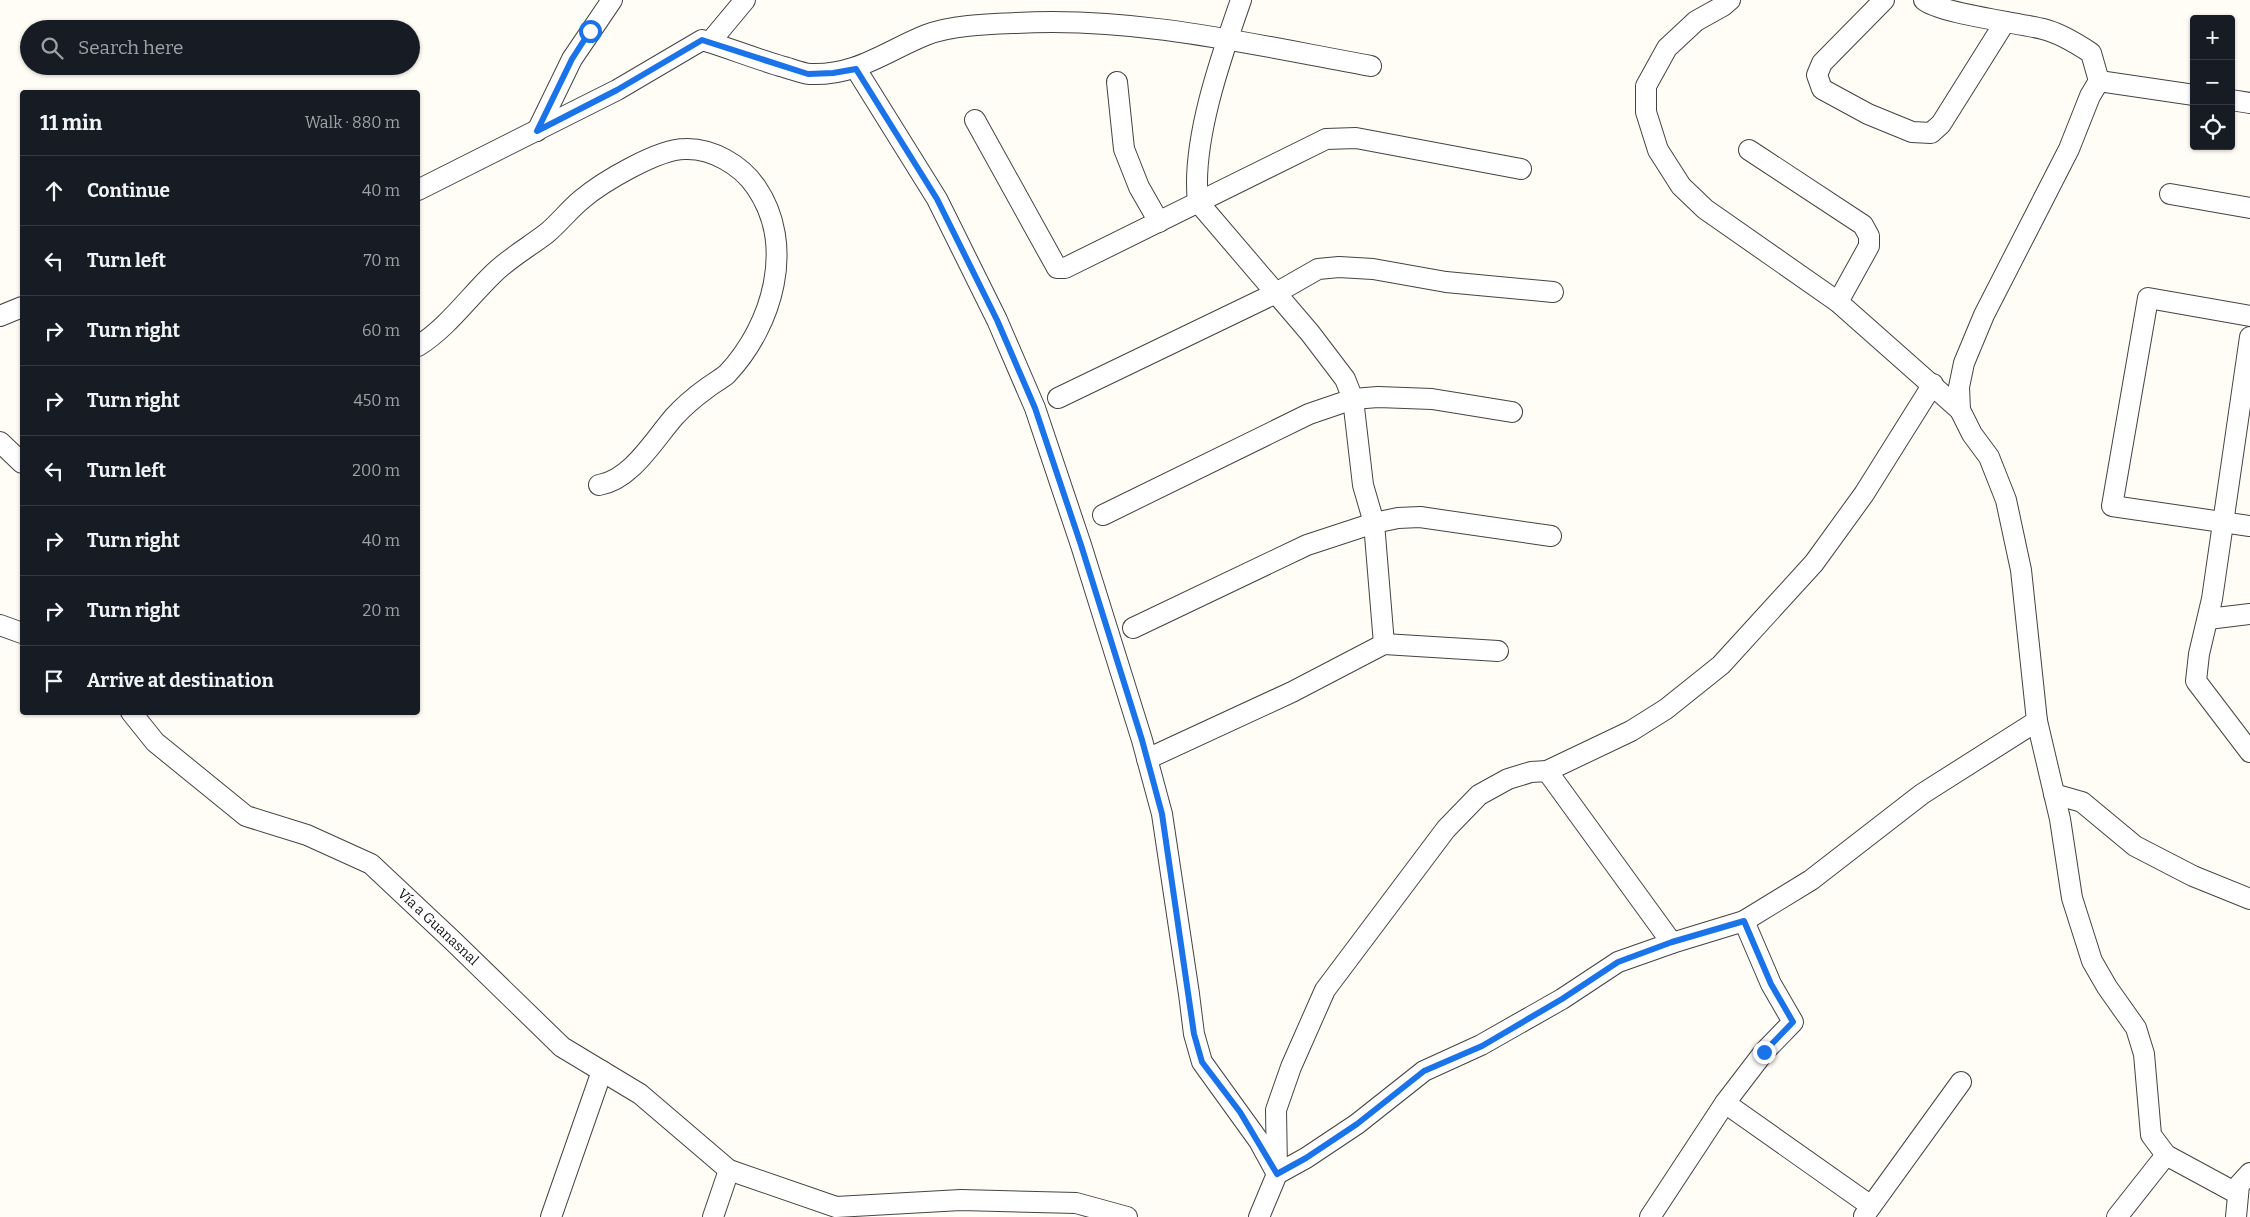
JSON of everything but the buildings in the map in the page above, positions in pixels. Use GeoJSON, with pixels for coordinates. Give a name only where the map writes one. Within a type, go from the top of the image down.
{"type":"FeatureCollection","features":[{"type":"Feature","properties":{"kind":"street"},"geometry":{"type":"LineString","coordinates":[[537,131],[572,59],[612,0]]}},
{"type":"Feature","properties":{"kind":"street"},"geometry":{"type":"LineString","coordinates":[[710,42],[744,0]]}},
{"type":"Feature","properties":{"kind":"street"},"geometry":{"type":"LineString","coordinates":[[1241,0],[1227,40],[1206,117],[1196,183],[1198,202],[1310,333],[1345,379],[1353,399],[1363,485],[1374,523],[1384,644]]}},
{"type":"Feature","properties":{"kind":"street"},"geometry":{"type":"LineString","coordinates":[[1730,0],[1696,21],[1667,48],[1646,86],[1646,112],[1658,150],[1681,186],[1705,209],[1838,302],[1933,384],[1960,410],[1972,434],[1989,457],[2006,500],[2021,570],[2037,721],[2060,819],[2072,898],[2092,961],[2107,987],[2136,1028],[2144,1054],[2151,1136],[2166,1155],[2238,1194]]}},
{"type":"Feature","properties":{"kind":"street"},"geometry":{"type":"LineString","coordinates":[[1884,0],[1822,63],[1817,75],[1822,89],[1868,114],[1912,132],[1931,133],[1940,124],[2005,22]]}},
{"type":"Feature","properties":{"kind":"street"},"geometry":{"type":"LineString","coordinates":[[1924,0],[1928,4],[1946,9],[2044,29],[2068,39],[2091,53],[2099,81],[2090,96],[2069,149],[1984,315],[1964,363],[1960,387],[1960,410]]}},
{"type":"Feature","properties":{"kind":"street"},"geometry":{"type":"LineString","coordinates":[[420,189],[617,90],[702,40],[808,74],[833,73],[856,69],[927,35],[948,30],[1016,23],[1122,25],[1227,40],[1371,66]]}},
{"type":"Feature","properties":{"kind":"street"},"geometry":{"type":"LineString","coordinates":[[856,69],[937,199],[997,320],[1035,408],[1081,545],[1162,814],[1194,1034],[1202,1062],[1254,1134],[1277,1174]]}},
{"type":"Feature","properties":{"kind":"street"},"geometry":{"type":"LineString","coordinates":[[2099,81],[2190,94]]}},
{"type":"Feature","properties":{"kind":"street"},"geometry":{"type":"LineString","coordinates":[[1117,82],[1124,150],[1139,187],[1159,222]]}},
{"type":"Feature","properties":{"kind":"street"},"geometry":{"type":"LineString","coordinates":[[2235,101],[2250,103]]}},
{"type":"Feature","properties":{"kind":"street"},"geometry":{"type":"LineString","coordinates":[[976,120],[1057,268],[1064,268],[1326,139],[1356,138],[1521,169]]}},
{"type":"Feature","properties":{"kind":"street"},"geometry":{"type":"LineString","coordinates":[[420,344],[438,331],[502,265],[549,231],[582,199],[626,171],[671,150],[693,149],[718,157],[745,173],[761,194],[773,219],[777,249],[774,283],[762,324],[744,353],[725,376],[702,392],[676,415],[624,474],[608,483],[599,484]]}},
{"type":"Feature","properties":{"kind":"street"},"geometry":{"type":"LineString","coordinates":[[1749,150],[1863,225],[1869,236],[1869,246],[1838,302]]}},
{"type":"Feature","properties":{"kind":"street"},"geometry":{"type":"LineString","coordinates":[[2170,194],[2250,208]]}},
{"type":"Feature","properties":{"kind":"street"},"geometry":{"type":"LineString","coordinates":[[1058,398],[1276,293],[1318,270],[1339,267],[1373,269],[1446,282],[1553,292]]}},
{"type":"Feature","properties":{"kind":"street"},"geometry":{"type":"LineString","coordinates":[[2250,316],[2148,298],[2112,506],[2250,526]]}},
{"type":"Feature","properties":{"kind":"street"},"geometry":{"type":"LineString","coordinates":[[0,316],[20,308]]}},
{"type":"Feature","properties":{"kind":"street"},"geometry":{"type":"LineString","coordinates":[[2250,337],[2244,425],[2223,521],[2208,619],[2199,654],[2196,681],[2250,752]]}},
{"type":"Feature","properties":{"kind":"street"},"geometry":{"type":"LineString","coordinates":[[1260,1217],[1277,1174],[1276,1110],[1291,1066],[1325,990],[1446,829],[1479,795],[1508,779],[1531,772],[1547,770],[1631,731],[1666,709],[1721,664],[1814,562],[1864,494],[1933,384]]}},
{"type":"Feature","properties":{"kind":"street"},"geometry":{"type":"LineString","coordinates":[[1103,515],[1309,414],[1353,399],[1378,397],[1432,399],[1512,412]]}},
{"type":"Feature","properties":{"kind":"street"},"geometry":{"type":"LineString","coordinates":[[0,442],[20,461]]}},
{"type":"Feature","properties":{"kind":"street"},"geometry":{"type":"LineString","coordinates":[[1133,628],[1307,545],[1374,523],[1398,518],[1420,517],[1550,536]]}},
{"type":"Feature","properties":{"kind":"street"},"geometry":{"type":"LineString","coordinates":[[2208,619],[2250,614]]}},
{"type":"Feature","properties":{"kind":"street"},"geometry":{"type":"LineString","coordinates":[[0,625],[20,632]]}},
{"type":"Feature","properties":{"kind":"street"},"geometry":{"type":"LineString","coordinates":[[1147,759],[1292,692],[1384,644],[1498,651]]}},
{"type":"Feature","properties":{"kind":"street","name":"Vía a Guanasnal"},"geometry":{"type":"LineString","coordinates":[[133,715],[155,742],[246,816],[308,835],[371,864],[562,1048],[640,1094],[729,1170]]}},
{"type":"Feature","properties":{"kind":"street"},"geometry":{"type":"LineString","coordinates":[[1277,1174],[1306,1158],[1357,1124],[1424,1071],[1482,1046],[1562,999],[1618,962],[1672,942],[1744,921],[1811,880],[1922,794],[2037,721]]}},
{"type":"Feature","properties":{"kind":"street"},"geometry":{"type":"LineString","coordinates":[[1547,770],[1672,942]]}},
{"type":"Feature","properties":{"kind":"street"},"geometry":{"type":"LineString","coordinates":[[2054,794],[2082,802],[2135,846],[2193,876],[2250,899]]}},
{"type":"Feature","properties":{"kind":"street"},"geometry":{"type":"LineString","coordinates":[[1650,1217],[1725,1103],[1764,1052],[1793,1022],[1771,984],[1744,921]]}},
{"type":"Feature","properties":{"kind":"street"},"geometry":{"type":"LineString","coordinates":[[551,1217],[602,1071]]}},
{"type":"Feature","properties":{"kind":"street"},"geometry":{"type":"LineString","coordinates":[[1725,1103],[1868,1212],[1961,1082]]}},
{"type":"Feature","properties":{"kind":"street"},"geometry":{"type":"LineString","coordinates":[[2117,1217],[2166,1155]]}},
{"type":"Feature","properties":{"kind":"street"},"geometry":{"type":"LineString","coordinates":[[713,1217],[729,1170],[836,1206],[961,1200],[1076,1203],[1127,1217]]}},
{"type":"Feature","properties":{"kind":"street"},"geometry":{"type":"LineString","coordinates":[[2236,1217],[2239,1185],[2250,1173]]}},
{"type":"Feature","properties":{"kind":"route"},"geometry":{"type":"LineString","coordinates":[[590,31],[572,59],[537,131],[617,90],[702,40],[808,74],[833,73],[856,69],[895,129],[937,199],[997,320],[1035,408],[1081,545],[1142,740],[1162,814],[1194,1034],[1202,1062],[1240,1112],[1277,1174],[1306,1158],[1357,1124],[1424,1071],[1482,1046],[1562,999],[1618,962],[1672,942],[1744,921],[1771,984],[1793,1022],[1776,1042],[1764,1052]]}}]}
